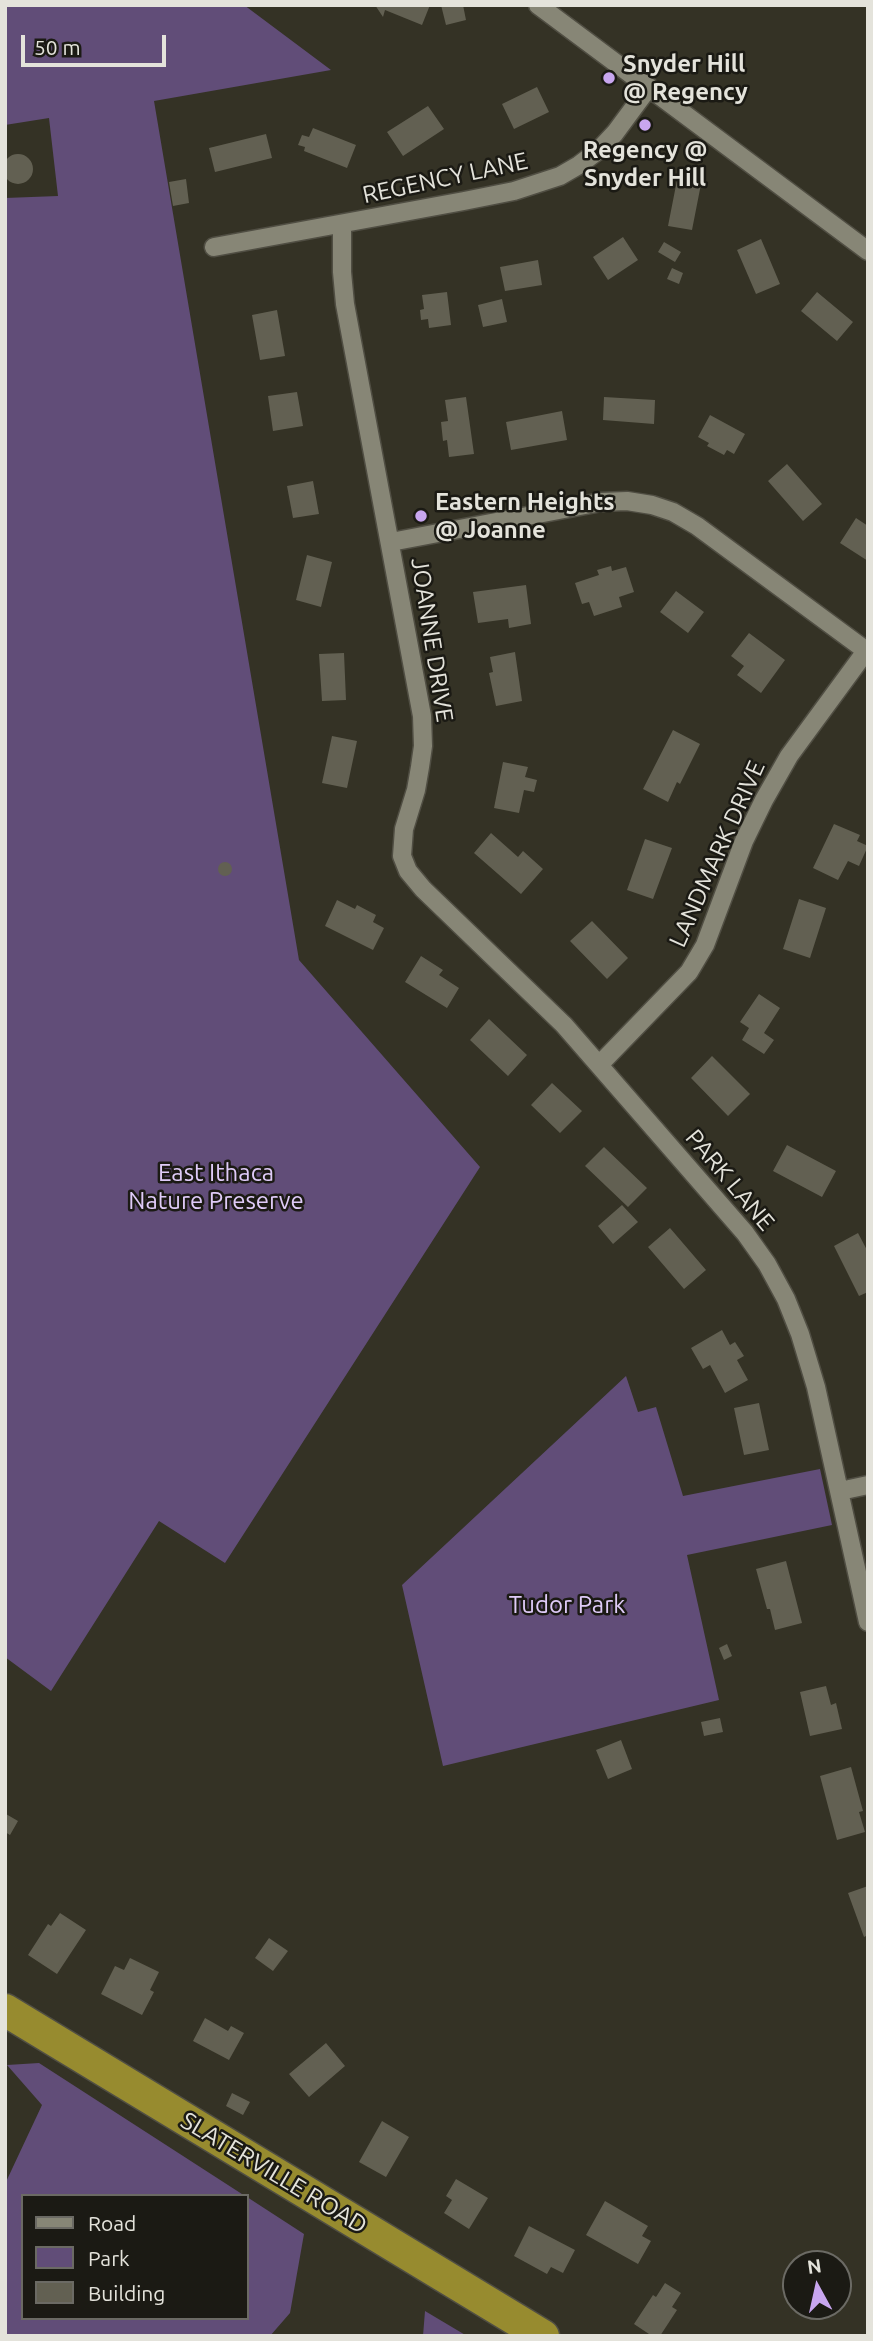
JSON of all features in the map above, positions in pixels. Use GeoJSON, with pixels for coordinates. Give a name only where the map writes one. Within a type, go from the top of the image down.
{"type":"FeatureCollection","features":[{"type":"Feature","properties":{"kind":"highway","name":"SLATERVILLE ROAD"},"geometry":{"type":"LineString","coordinates":[[5,2010],[543,2336]]}},
{"type":"Feature","properties":{"kind":"street"},"geometry":{"type":"LineString","coordinates":[[538,5],[868,251]]}},
{"type":"Feature","properties":{"kind":"street","name":"REGENCY LANE"},"geometry":{"type":"LineString","coordinates":[[214,247],[514,191],[560,176],[600,149],[615,134],[649,87]]}},
{"type":"Feature","properties":{"kind":"street","name":"JOANNE DRIVE"},"geometry":{"type":"LineString","coordinates":[[342,224],[345,304],[416,679],[422,736],[420,767],[404,829],[402,856]]}},
{"type":"Feature","properties":{"kind":"street"},"geometry":{"type":"LineString","coordinates":[[391,542],[601,502],[626,501],[652,505],[673,512],[697,526],[867,652]]}},
{"type":"Feature","properties":{"kind":"street","name":"LANDMARK DRIVE"},"geometry":{"type":"LineString","coordinates":[[600,1065],[689,972],[705,945],[744,841],[764,800],[789,756],[867,652]]}},
{"type":"Feature","properties":{"kind":"street","name":"PARK LANE"},"geometry":{"type":"LineString","coordinates":[[402,856],[408,871],[423,889],[564,1025],[600,1065],[745,1233],[767,1265],[786,1298],[816,1387],[868,1622]]}},
{"type":"Feature","properties":{"kind":"street"},"geometry":{"type":"LineString","coordinates":[[840,1491],[868,1485]]}},
{"type":"Feature","properties":{"kind":"green space","name":"East Ithaca Nature Preserve"},"geometry":{"type":"Polygon","coordinates":[[[5,5],[244,5],[331,70],[154,101],[299,960],[480,1167],[225,1563],[159,1521],[51,1691],[5,1657],[5,198],[58,196],[49,118],[5,125],[5,5]]]}},
{"type":"Feature","properties":{"kind":"green space","name":"Tudor Park"},"geometry":{"type":"Polygon","coordinates":[[[626,1376],[638,1412],[656,1407],[683,1496],[820,1469],[832,1525],[687,1555],[719,1700],[443,1766],[402,1585],[626,1376]]]}},
{"type":"Feature","properties":{"kind":"green space"},"geometry":{"type":"Polygon","coordinates":[[[39,2063],[242,2194],[21,2194],[21,2320],[248,2320],[248,2198],[304,2234],[290,2313],[270,2336],[5,2336],[5,2184],[42,2105],[7,2065],[39,2063]]]}},
{"type":"Feature","properties":{"kind":"green space"},"geometry":{"type":"Polygon","coordinates":[[[425,2311],[467,2336],[423,2336],[425,2311]]]}},
{"type":"Feature","properties":{"kind":"building"},"geometry":{"type":"Polygon","coordinates":[[[375,5],[430,5],[422,25],[385,10],[383,17],[375,5]]]}},
{"type":"Feature","properties":{"kind":"building"},"geometry":{"type":"Polygon","coordinates":[[[441,5],[463,5],[466,20],[446,25],[441,5]]]}},
{"type":"Feature","properties":{"kind":"building"},"geometry":{"type":"Polygon","coordinates":[[[537,87],[549,112],[514,129],[502,104],[537,87]]]}},
{"type":"Feature","properties":{"kind":"building"},"geometry":{"type":"Polygon","coordinates":[[[428,106],[444,129],[403,156],[387,132],[428,106]]]}},
{"type":"Feature","properties":{"kind":"building"},"geometry":{"type":"Polygon","coordinates":[[[313,128],[356,145],[347,168],[304,151],[305,147],[298,145],[302,135],[309,137],[313,128]]]}},
{"type":"Feature","properties":{"kind":"building"},"geometry":{"type":"Polygon","coordinates":[[[266,134],[272,158],[215,172],[209,148],[266,134]]]}},
{"type":"Feature","properties":{"kind":"building"},"geometry":{"type":"Polygon","coordinates":[[[18,154],[29,158],[33,169],[29,180],[18,184],[7,180],[3,169],[7,158],[18,154]]]}},
{"type":"Feature","properties":{"kind":"building"},"geometry":{"type":"Polygon","coordinates":[[[678,175],[702,179],[692,230],[668,226],[678,175]]]}},
{"type":"Feature","properties":{"kind":"building"},"geometry":{"type":"Polygon","coordinates":[[[186,179],[189,203],[173,206],[169,182],[186,179]]]}},
{"type":"Feature","properties":{"kind":"building"},"geometry":{"type":"Polygon","coordinates":[[[623,237],[638,260],[608,280],[593,257],[623,237]]]}},
{"type":"Feature","properties":{"kind":"building"},"geometry":{"type":"Polygon","coordinates":[[[761,239],[780,284],[756,294],[737,250],[761,239]]]}},
{"type":"Feature","properties":{"kind":"building"},"geometry":{"type":"Polygon","coordinates":[[[664,242],[681,252],[675,262],[658,252],[664,242]]]}},
{"type":"Feature","properties":{"kind":"building"},"geometry":{"type":"Polygon","coordinates":[[[538,260],[542,285],[505,291],[500,267],[538,260]]]}},
{"type":"Feature","properties":{"kind":"building"},"geometry":{"type":"Polygon","coordinates":[[[672,268],[683,273],[679,284],[667,279],[672,268]]]}},
{"type":"Feature","properties":{"kind":"building"},"geometry":{"type":"Polygon","coordinates":[[[447,292],[451,325],[429,328],[428,319],[421,320],[420,310],[424,309],[422,295],[447,292]]]}},
{"type":"Feature","properties":{"kind":"building"},"geometry":{"type":"Polygon","coordinates":[[[817,292],[853,322],[837,341],[801,311],[817,292]]]}},
{"type":"Feature","properties":{"kind":"building"},"geometry":{"type":"Polygon","coordinates":[[[502,299],[507,322],[483,327],[478,305],[502,299]]]}},
{"type":"Feature","properties":{"kind":"building"},"geometry":{"type":"Polygon","coordinates":[[[277,310],[285,356],[260,360],[252,315],[277,310]]]}},
{"type":"Feature","properties":{"kind":"building"},"geometry":{"type":"Polygon","coordinates":[[[297,392],[303,426],[273,431],[268,396],[297,392]]]}},
{"type":"Feature","properties":{"kind":"building"},"geometry":{"type":"Polygon","coordinates":[[[466,397],[474,454],[449,457],[447,440],[443,441],[441,422],[448,421],[445,400],[466,397]]]}},
{"type":"Feature","properties":{"kind":"building"},"geometry":{"type":"Polygon","coordinates":[[[604,397],[655,400],[654,424],[603,420],[604,397]]]}},
{"type":"Feature","properties":{"kind":"building"},"geometry":{"type":"Polygon","coordinates":[[[562,411],[567,440],[511,450],[506,422],[562,411]]]}},
{"type":"Feature","properties":{"kind":"building"},"geometry":{"type":"Polygon","coordinates":[[[710,415],[745,434],[734,454],[727,450],[724,455],[707,446],[709,443],[698,437],[710,415]]]}},
{"type":"Feature","properties":{"kind":"building"},"geometry":{"type":"Polygon","coordinates":[[[787,464],[822,504],[803,521],[768,481],[787,464]]]}},
{"type":"Feature","properties":{"kind":"building"},"geometry":{"type":"Polygon","coordinates":[[[313,481],[319,514],[293,518],[287,486],[313,481]]]}},
{"type":"Feature","properties":{"kind":"building"},"geometry":{"type":"Polygon","coordinates":[[[856,518],[868,526],[868,561],[840,543],[856,518]]]}},
{"type":"Feature","properties":{"kind":"building"},"geometry":{"type":"Polygon","coordinates":[[[307,555],[332,562],[321,607],[296,600],[307,555]]]}},
{"type":"Feature","properties":{"kind":"building"},"geometry":{"type":"Polygon","coordinates":[[[611,566],[612,571],[626,567],[634,592],[619,597],[622,607],[594,616],[589,602],[582,604],[575,583],[599,575],[597,570],[611,566]]]}},
{"type":"Feature","properties":{"kind":"building"},"geometry":{"type":"Polygon","coordinates":[[[526,585],[531,624],[509,628],[508,619],[478,623],[473,592],[526,585]]]}},
{"type":"Feature","properties":{"kind":"building"},"geometry":{"type":"Polygon","coordinates":[[[676,591],[704,612],[688,633],[660,612],[676,591]]]}},
{"type":"Feature","properties":{"kind":"building"},"geometry":{"type":"Polygon","coordinates":[[[749,633],[785,660],[761,693],[737,675],[744,666],[731,656],[749,633]]]}},
{"type":"Feature","properties":{"kind":"building"},"geometry":{"type":"Polygon","coordinates":[[[515,652],[522,701],[496,706],[489,673],[493,672],[490,657],[515,652]]]}},
{"type":"Feature","properties":{"kind":"building"},"geometry":{"type":"Polygon","coordinates":[[[344,653],[346,700],[322,701],[319,654],[344,653]]]}},
{"type":"Feature","properties":{"kind":"building"},"geometry":{"type":"Polygon","coordinates":[[[673,730],[700,744],[668,802],[643,789],[673,730]]]}},
{"type":"Feature","properties":{"kind":"building"},"geometry":{"type":"Polygon","coordinates":[[[332,736],[357,741],[347,788],[322,783],[332,736]]]}},
{"type":"Feature","properties":{"kind":"building"},"geometry":{"type":"Polygon","coordinates":[[[503,762],[528,767],[525,777],[537,780],[534,792],[524,790],[519,813],[494,808],[503,762]]]}},
{"type":"Feature","properties":{"kind":"building"},"geometry":{"type":"Polygon","coordinates":[[[834,824],[860,835],[857,841],[868,846],[859,866],[848,861],[838,880],[813,868],[834,824]]]}},
{"type":"Feature","properties":{"kind":"building"},"geometry":{"type":"Polygon","coordinates":[[[491,833],[518,857],[523,851],[543,869],[521,894],[474,853],[491,833]]]}},
{"type":"Feature","properties":{"kind":"building"},"geometry":{"type":"Polygon","coordinates":[[[645,839],[672,848],[653,899],[627,890],[645,839]]]}},
{"type":"Feature","properties":{"kind":"building"},"geometry":{"type":"Polygon","coordinates":[[[225,862],[230,864],[230,874],[225,876],[220,874],[218,869],[220,864],[225,862]]]}},
{"type":"Feature","properties":{"kind":"building"},"geometry":{"type":"Polygon","coordinates":[[[799,899],[826,908],[810,958],[783,949],[799,899]]]}},
{"type":"Feature","properties":{"kind":"building"},"geometry":{"type":"Polygon","coordinates":[[[337,900],[355,909],[357,905],[376,915],[373,922],[384,928],[373,950],[325,926],[337,900]]]}},
{"type":"Feature","properties":{"kind":"building"},"geometry":{"type":"Polygon","coordinates":[[[592,921],[628,958],[607,979],[570,941],[592,921]]]}},
{"type":"Feature","properties":{"kind":"building"},"geometry":{"type":"Polygon","coordinates":[[[421,956],[443,970],[439,975],[459,988],[447,1008],[405,982],[421,956]]]}},
{"type":"Feature","properties":{"kind":"building"},"geometry":{"type":"Polygon","coordinates":[[[759,994],[780,1008],[764,1033],[774,1040],[764,1054],[742,1040],[749,1028],[740,1022],[759,994]]]}},
{"type":"Feature","properties":{"kind":"building"},"geometry":{"type":"Polygon","coordinates":[[[489,1019],[527,1055],[508,1076],[470,1040],[489,1019]]]}},
{"type":"Feature","properties":{"kind":"building"},"geometry":{"type":"Polygon","coordinates":[[[712,1056],[750,1094],[728,1116],[691,1078],[712,1056]]]}},
{"type":"Feature","properties":{"kind":"building"},"geometry":{"type":"Polygon","coordinates":[[[552,1083],[582,1111],[560,1133],[531,1105],[552,1083]]]}},
{"type":"Feature","properties":{"kind":"building"},"geometry":{"type":"Polygon","coordinates":[[[787,1145],[836,1171],[822,1197],[773,1171],[787,1145]]]}},
{"type":"Feature","properties":{"kind":"building"},"geometry":{"type":"Polygon","coordinates":[[[604,1147],[647,1188],[628,1207],[585,1166],[604,1147]]]}},
{"type":"Feature","properties":{"kind":"building"},"geometry":{"type":"Polygon","coordinates":[[[622,1205],[638,1222],[613,1244],[598,1226],[622,1205]]]}},
{"type":"Feature","properties":{"kind":"building"},"geometry":{"type":"Polygon","coordinates":[[[670,1228],[706,1270],[684,1289],[648,1247],[670,1228]]]}},
{"type":"Feature","properties":{"kind":"building"},"geometry":{"type":"Polygon","coordinates":[[[858,1233],[868,1252],[868,1292],[859,1296],[834,1246],[858,1233]]]}},
{"type":"Feature","properties":{"kind":"building"},"geometry":{"type":"Polygon","coordinates":[[[722,1330],[730,1345],[735,1342],[744,1356],[737,1360],[748,1380],[725,1393],[710,1365],[703,1369],[691,1348],[722,1330]]]}},
{"type":"Feature","properties":{"kind":"building"},"geometry":{"type":"Polygon","coordinates":[[[759,1403],[769,1450],[744,1455],[734,1408],[759,1403]]]}},
{"type":"Feature","properties":{"kind":"building"},"geometry":{"type":"Polygon","coordinates":[[[786,1561],[802,1623],[775,1630],[756,1569],[786,1561]]]}},
{"type":"Feature","properties":{"kind":"building"},"geometry":{"type":"Polygon","coordinates":[[[727,1644],[732,1656],[724,1660],[719,1648],[727,1644]]]}},
{"type":"Feature","properties":{"kind":"building"},"geometry":{"type":"Polygon","coordinates":[[[826,1686],[831,1705],[836,1703],[842,1729],[810,1736],[800,1692],[826,1686]]]}},
{"type":"Feature","properties":{"kind":"building"},"geometry":{"type":"Polygon","coordinates":[[[720,1718],[723,1732],[704,1736],[701,1722],[720,1718]]]}},
{"type":"Feature","properties":{"kind":"building"},"geometry":{"type":"Polygon","coordinates":[[[621,1740],[632,1769],[608,1779],[596,1750],[621,1740]]]}},
{"type":"Feature","properties":{"kind":"building"},"geometry":{"type":"Polygon","coordinates":[[[851,1767],[863,1811],[859,1812],[865,1832],[837,1840],[820,1776],[851,1767]]]}},
{"type":"Feature","properties":{"kind":"building"},"geometry":{"type":"Polygon","coordinates":[[[6,1814],[18,1821],[10,1835],[5,1832],[6,1814]]]}},
{"type":"Feature","properties":{"kind":"building"},"geometry":{"type":"Polygon","coordinates":[[[868,1886],[868,1935],[864,1937],[848,1893],[868,1886]]]}},
{"type":"Feature","properties":{"kind":"building"},"geometry":{"type":"Polygon","coordinates":[[[60,1913],[86,1930],[57,1974],[28,1955],[48,1924],[51,1926],[60,1913]]]}},
{"type":"Feature","properties":{"kind":"building"},"geometry":{"type":"Polygon","coordinates":[[[269,1938],[288,1951],[273,1971],[255,1958],[269,1938]]]}},
{"type":"Feature","properties":{"kind":"building"},"geometry":{"type":"Polygon","coordinates":[[[130,1958],[159,1972],[150,1990],[154,1992],[142,2015],[101,1994],[115,1966],[124,1970],[130,1958]]]}},
{"type":"Feature","properties":{"kind":"building"},"geometry":{"type":"Polygon","coordinates":[[[205,2018],[228,2031],[231,2026],[244,2033],[229,2060],[193,2041],[205,2018]]]}},
{"type":"Feature","properties":{"kind":"building"},"geometry":{"type":"Polygon","coordinates":[[[326,2043],[345,2066],[309,2097],[289,2074],[326,2043]]]}},
{"type":"Feature","properties":{"kind":"building"},"geometry":{"type":"Polygon","coordinates":[[[232,2093],[250,2102],[243,2115],[226,2106],[232,2093]]]}},
{"type":"Feature","properties":{"kind":"building"},"geometry":{"type":"Polygon","coordinates":[[[382,2121],[409,2137],[386,2177],[359,2162],[382,2121]]]}},
{"type":"Feature","properties":{"kind":"building"},"geometry":{"type":"Polygon","coordinates":[[[456,2179],[488,2198],[469,2229],[444,2213],[452,2200],[446,2196],[456,2179]]]}},
{"type":"Feature","properties":{"kind":"building"},"geometry":{"type":"Polygon","coordinates":[[[605,2201],[648,2226],[642,2236],[651,2241],[638,2264],[586,2235],[605,2201]]]}},
{"type":"Feature","properties":{"kind":"building"},"geometry":{"type":"Polygon","coordinates":[[[529,2226],[575,2250],[563,2273],[551,2267],[547,2274],[514,2256],[529,2226]]]}},
{"type":"Feature","properties":{"kind":"building"},"geometry":{"type":"Polygon","coordinates":[[[665,2283],[681,2293],[672,2307],[677,2310],[660,2336],[652,2336],[634,2324],[653,2295],[656,2297],[665,2283]]]}},
{"type":"Feature","properties":{"kind":"place","name":"Snyder Hill @ Regency"},"geometry":{"type":"Point","coordinates":[609,78]}},
{"type":"Feature","properties":{"kind":"place","name":"Regency @ Snyder Hill"},"geometry":{"type":"Point","coordinates":[645,125]}},
{"type":"Feature","properties":{"kind":"place","name":"Eastern Heights @ Joanne"},"geometry":{"type":"Point","coordinates":[421,516]}}]}
